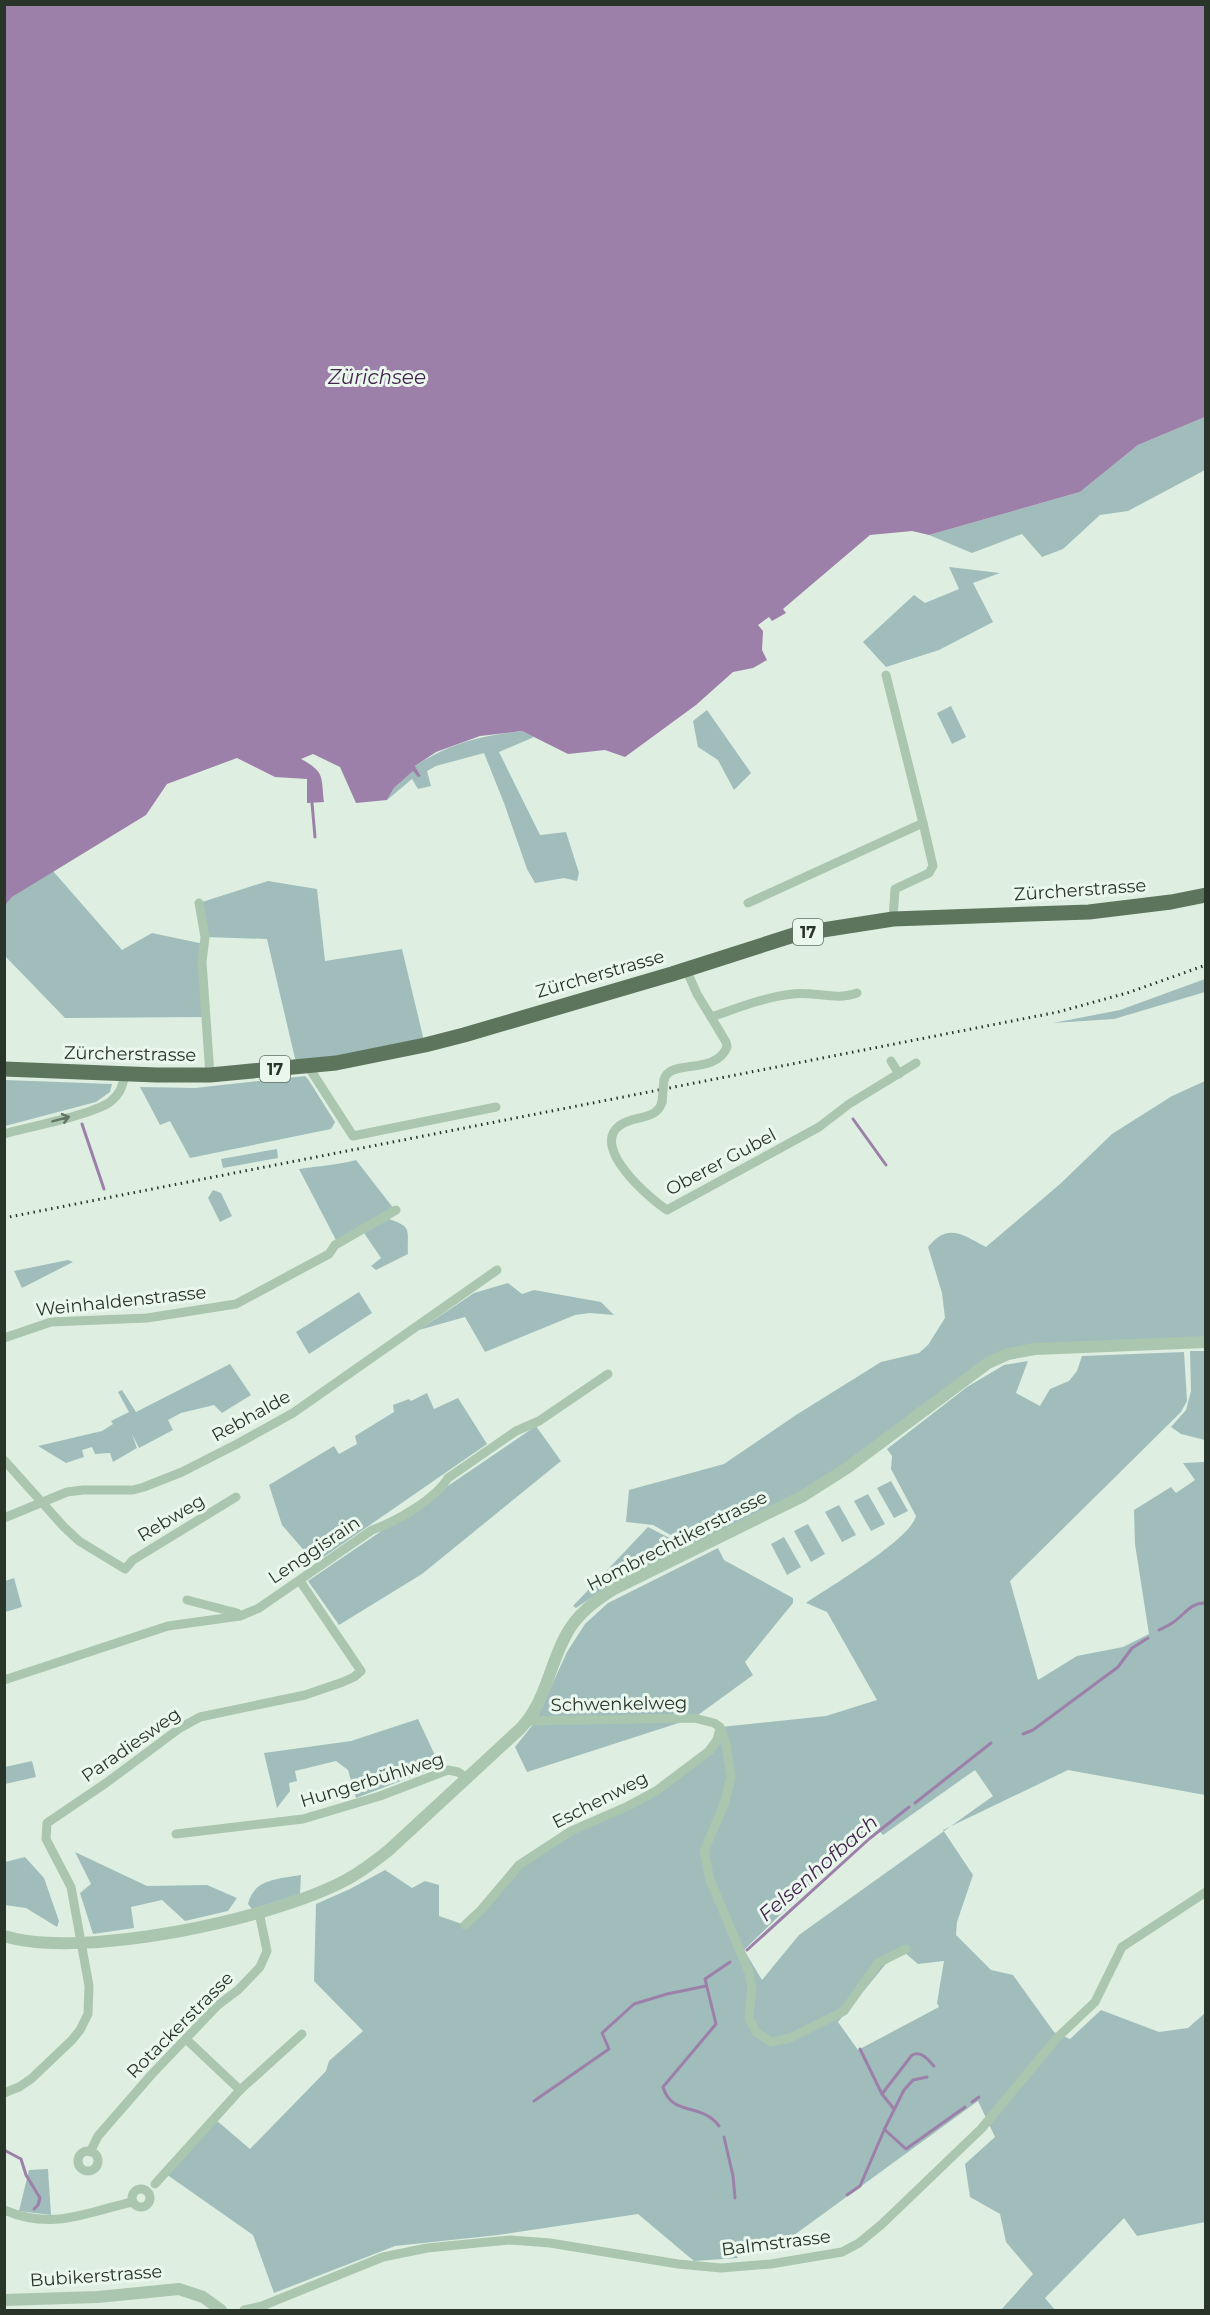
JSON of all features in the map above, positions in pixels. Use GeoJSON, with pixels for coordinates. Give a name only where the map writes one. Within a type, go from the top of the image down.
{"type":"FeatureCollection","features":[{"type":"Feature","properties":{"kind":"main road","name":"Zürcherstrasse"},"geometry":{"type":"LineString","coordinates":[[4,1069],[210,1075],[308,1066],[424,1046],[797,934],[893,919],[1089,912],[1171,902],[1206,895]]}},
{"type":"Feature","properties":{"kind":"street"},"geometry":{"type":"LineString","coordinates":[[886,675],[933,866],[929,873],[895,889],[893,919]]}},
{"type":"Feature","properties":{"kind":"street"},"geometry":{"type":"LineString","coordinates":[[748,903],[923,823]]}},
{"type":"Feature","properties":{"kind":"street"},"geometry":{"type":"LineString","coordinates":[[199,903],[205,937],[202,962],[210,1075]]}},
{"type":"Feature","properties":{"kind":"street","name":"Oberer Gubel"},"geometry":{"type":"LineString","coordinates":[[686,969],[697,994],[727,1047],[724,1053],[714,1061],[700,1067],[672,1070],[665,1076],[660,1108],[653,1114],[625,1122],[617,1127],[612,1135],[612,1146],[618,1162],[654,1201],[668,1210],[819,1127],[849,1104],[916,1063]]}},
{"type":"Feature","properties":{"kind":"street"},"geometry":{"type":"LineString","coordinates":[[711,1017],[786,994],[846,997],[857,993]]}},
{"type":"Feature","properties":{"kind":"street"},"geometry":{"type":"LineString","coordinates":[[891,1061],[899,1074]]}},
{"type":"Feature","properties":{"kind":"street"},"geometry":{"type":"LineString","coordinates":[[308,1066],[352,1136],[496,1107]]}},
{"type":"Feature","properties":{"kind":"street"},"geometry":{"type":"LineString","coordinates":[[4,1134],[103,1106],[118,1094],[124,1083],[124,1074]]}},
{"type":"Feature","properties":{"kind":"street","name":"Weinhaldenstrasse"},"geometry":{"type":"LineString","coordinates":[[4,1338],[51,1322],[147,1318],[236,1304],[330,1254],[335,1245],[396,1210]]}},
{"type":"Feature","properties":{"kind":"street","name":"Rebhalde"},"geometry":{"type":"LineString","coordinates":[[4,1518],[67,1492],[133,1490],[182,1472],[293,1413],[497,1270]]}},
{"type":"Feature","properties":{"kind":"street","name":"Hombrechtikerstrasse"},"geometry":{"type":"LineString","coordinates":[[4,1936],[33,1942],[81,1942],[175,1930],[259,1912],[343,1882],[368,1867],[527,1721],[539,1704],[567,1632],[596,1600],[803,1496],[847,1468],[988,1363],[1008,1354],[1035,1349],[1206,1342]]}},
{"type":"Feature","properties":{"kind":"street","name":"Lenggisrain"},"geometry":{"type":"LineString","coordinates":[[4,1680],[168,1626],[240,1616],[259,1608],[372,1530],[388,1525],[440,1489],[448,1478],[516,1431],[539,1421],[608,1374]]}},
{"type":"Feature","properties":{"kind":"street"},"geometry":{"type":"LineString","coordinates":[[4,1460],[43,1501]]}},
{"type":"Feature","properties":{"kind":"street","name":"Rebweg"},"geometry":{"type":"LineString","coordinates":[[43,1501],[79,1541],[125,1569],[133,1560],[237,1497]]}},
{"type":"Feature","properties":{"kind":"street","name":"Paradiesweg"},"geometry":{"type":"LineString","coordinates":[[4,2093],[31,2079],[72,2040],[85,2022],[90,1996],[71,1887],[46,1839],[45,1827],[50,1819],[87,1796],[180,1728],[200,1717],[305,1695],[343,1682],[361,1671],[300,1581]]}},
{"type":"Feature","properties":{"kind":"street"},"geometry":{"type":"LineString","coordinates":[[187,1600],[237,1613],[240,1616]]}},
{"type":"Feature","properties":{"kind":"street","name":"Schwenkelweg"},"geometry":{"type":"LineString","coordinates":[[527,1721],[694,1718],[714,1723],[720,1727]]}},
{"type":"Feature","properties":{"kind":"street"},"geometry":{"type":"LineString","coordinates":[[720,1727],[726,1744],[731,1777],[725,1802],[704,1851],[710,1880],[748,1972],[752,1989],[749,2018],[756,2031],[771,2042],[781,2040],[844,2012],[878,1963],[906,1949]]}},
{"type":"Feature","properties":{"kind":"street","name":"Eschenweg"},"geometry":{"type":"LineString","coordinates":[[465,1925],[481,1910],[519,1865],[571,1831],[635,1803],[656,1791],[709,1751],[717,1740],[720,1727]]}},
{"type":"Feature","properties":{"kind":"street","name":"Hungerbühlweg"},"geometry":{"type":"LineString","coordinates":[[176,1834],[303,1819],[380,1796],[448,1770],[458,1772],[467,1778]]}},
{"type":"Feature","properties":{"kind":"street","name":"Balmstrasse"},"geometry":{"type":"LineString","coordinates":[[244,2310],[262,2306],[383,2257],[427,2248],[488,2242],[528,2241],[560,2244],[678,2264],[721,2268],[771,2264],[842,2252],[859,2243],[882,2224],[981,2129],[1057,2038],[1095,2002],[1122,1947],[1206,1892]]}},
{"type":"Feature","properties":{"kind":"street","name":"Rotackerstrasse"},"geometry":{"type":"LineString","coordinates":[[90,2152],[98,2136],[218,2005],[238,1990],[264,1960],[267,1951],[259,1912]]}},
{"type":"Feature","properties":{"kind":"street"},"geometry":{"type":"LineString","coordinates":[[155,2184],[240,2090],[302,2034]]}},
{"type":"Feature","properties":{"kind":"street"},"geometry":{"type":"LineString","coordinates":[[186,2039],[240,2090]]}},
{"type":"Feature","properties":{"kind":"street"},"geometry":{"type":"LineString","coordinates":[[4,2210],[39,2219],[61,2219],[85,2216],[133,2202]]}},
{"type":"Feature","properties":{"kind":"street","name":"Bubikerstrasse"},"geometry":{"type":"LineString","coordinates":[[4,2300],[98,2297],[179,2289],[203,2297],[221,2310]]}},
{"type":"Feature","properties":{"kind":"shaded area"},"geometry":{"type":"Polygon","coordinates":[[[1205,417],[1205,470],[1128,511],[1100,515],[1063,549],[1042,557],[1022,534],[972,553],[929,535],[1080,492],[1138,445],[1205,417]]]}},
{"type":"Feature","properties":{"kind":"shaded area"},"geometry":{"type":"Polygon","coordinates":[[[949,567],[1000,573],[973,583],[993,622],[939,650],[886,667],[863,642],[914,595],[925,603],[959,589],[949,567]]]}},
{"type":"Feature","properties":{"kind":"shaded area"},"geometry":{"type":"Polygon","coordinates":[[[951,706],[966,737],[952,744],[937,713],[951,706]]]}},
{"type":"Feature","properties":{"kind":"shaded area"},"geometry":{"type":"Polygon","coordinates":[[[707,710],[751,773],[734,790],[718,760],[698,747],[693,721],[707,710]]]}},
{"type":"Feature","properties":{"kind":"shaded area"},"geometry":{"type":"Polygon","coordinates":[[[522,731],[534,737],[499,752],[540,835],[566,832],[579,873],[577,881],[564,878],[535,883],[527,869],[484,753],[436,766],[427,771],[431,786],[418,789],[412,779],[387,800],[394,788],[414,770],[421,776],[415,766],[428,758],[479,738],[522,731]]]}},
{"type":"Feature","properties":{"kind":"shaded area"},"geometry":{"type":"Polygon","coordinates":[[[53,871],[122,950],[152,933],[204,944],[206,1017],[65,1018],[5,956],[4,905],[12,897],[53,871]]]}},
{"type":"Feature","properties":{"kind":"shaded area"},"geometry":{"type":"Polygon","coordinates":[[[268,881],[317,889],[325,961],[402,949],[425,1045],[297,1067],[267,939],[205,937],[199,903],[268,881]]]}},
{"type":"Feature","properties":{"kind":"shaded area"},"geometry":{"type":"Polygon","coordinates":[[[1205,979],[1205,992],[1114,1019],[1053,1023],[1120,1010],[1205,979]]]}},
{"type":"Feature","properties":{"kind":"shaded area"},"geometry":{"type":"Polygon","coordinates":[[[305,1076],[335,1122],[331,1129],[190,1158],[170,1121],[160,1125],[140,1087],[195,1088],[305,1076]]]}},
{"type":"Feature","properties":{"kind":"shaded area"},"geometry":{"type":"Polygon","coordinates":[[[5,1080],[112,1084],[110,1092],[96,1102],[5,1126],[5,1080]]]}},
{"type":"Feature","properties":{"kind":"shaded area"},"geometry":{"type":"Polygon","coordinates":[[[1205,1081],[1205,1338],[1022,1347],[801,1493],[698,1543],[685,1543],[653,1525],[626,1522],[629,1490],[724,1464],[796,1415],[881,1362],[919,1353],[928,1345],[945,1318],[942,1293],[928,1247],[935,1239],[949,1233],[956,1233],[986,1247],[1060,1184],[1112,1134],[1172,1096],[1205,1081]]]}},
{"type":"Feature","properties":{"kind":"shaded area"},"geometry":{"type":"Polygon","coordinates":[[[277,1149],[278,1158],[223,1168],[221,1159],[277,1149]]]}},
{"type":"Feature","properties":{"kind":"shaded area"},"geometry":{"type":"Polygon","coordinates":[[[356,1160],[394,1209],[337,1242],[299,1169],[356,1160]]]}},
{"type":"Feature","properties":{"kind":"shaded area"},"geometry":{"type":"Polygon","coordinates":[[[213,1190],[221,1193],[232,1216],[220,1222],[208,1198],[213,1190]]]}},
{"type":"Feature","properties":{"kind":"shaded area"},"geometry":{"type":"Polygon","coordinates":[[[389,1219],[402,1224],[407,1230],[408,1254],[376,1270],[371,1266],[381,1258],[364,1233],[389,1219]]]}},
{"type":"Feature","properties":{"kind":"shaded area"},"geometry":{"type":"Polygon","coordinates":[[[68,1260],[73,1262],[22,1288],[14,1271],[68,1260]]]}},
{"type":"Feature","properties":{"kind":"shaded area"},"geometry":{"type":"Polygon","coordinates":[[[508,1283],[522,1294],[534,1290],[601,1302],[614,1315],[590,1313],[575,1315],[485,1352],[465,1317],[419,1330],[474,1293],[508,1283]]]}},
{"type":"Feature","properties":{"kind":"shaded area"},"geometry":{"type":"Polygon","coordinates":[[[359,1292],[372,1313],[309,1354],[296,1332],[359,1292]]]}},
{"type":"Feature","properties":{"kind":"shaded area"},"geometry":{"type":"Polygon","coordinates":[[[1190,1351],[1205,1351],[1205,1440],[1181,1434],[1171,1427],[1186,1410],[1191,1391],[1190,1351]]]}},
{"type":"Feature","properties":{"kind":"shaded area"},"geometry":{"type":"Polygon","coordinates":[[[1184,1352],[1187,1401],[1181,1412],[1010,1581],[1038,1680],[1077,1656],[1123,1647],[1149,1634],[1135,1544],[1134,1510],[1171,1487],[1176,1493],[1195,1480],[1183,1463],[1204,1462],[1205,1458],[1205,1795],[1068,1770],[951,1826],[993,1796],[975,1770],[883,1835],[873,1824],[744,1950],[762,1980],[799,1935],[944,1831],[973,1875],[957,1922],[956,1935],[991,1970],[1013,1975],[1054,2032],[1070,2039],[1101,2010],[1159,2032],[1188,2028],[1205,2013],[1205,2222],[1137,2236],[1124,2218],[1045,2298],[1055,2310],[1001,2310],[1033,2274],[1006,2242],[1000,2214],[970,2197],[965,2164],[995,2137],[978,2101],[775,2249],[734,2252],[738,2258],[694,2261],[638,2214],[498,2235],[395,2246],[274,2293],[253,2235],[166,2174],[216,2120],[250,2149],[326,2071],[329,2061],[363,2031],[314,1981],[316,1904],[385,1870],[412,1888],[425,1881],[439,1885],[439,1916],[465,1925],[505,1880],[571,1831],[629,1806],[709,1751],[720,1727],[826,1716],[877,1700],[827,1612],[806,1603],[885,1550],[900,1537],[916,1516],[891,1469],[892,1456],[887,1449],[967,1387],[1004,1365],[1028,1361],[1016,1393],[1040,1406],[1050,1389],[1069,1381],[1077,1371],[1082,1356],[1184,1352]],[[899,1948],[838,2022],[858,2050],[939,2007],[937,2003],[944,1961],[918,1964],[899,1948]]]}},
{"type":"Feature","properties":{"kind":"shaded area"},"geometry":{"type":"Polygon","coordinates":[[[230,1364],[251,1395],[222,1413],[214,1405],[181,1413],[168,1420],[173,1430],[139,1448],[132,1434],[137,1448],[113,1462],[110,1453],[95,1454],[92,1447],[82,1450],[84,1457],[66,1463],[38,1446],[102,1431],[113,1424],[111,1421],[129,1412],[118,1392],[122,1390],[136,1412],[230,1364]]]}},
{"type":"Feature","properties":{"kind":"shaded area"},"geometry":{"type":"Polygon","coordinates":[[[427,1393],[434,1409],[458,1398],[487,1444],[315,1563],[282,1525],[269,1485],[334,1446],[339,1454],[357,1444],[355,1436],[394,1412],[393,1405],[409,1399],[411,1401],[427,1393]]]}},
{"type":"Feature","properties":{"kind":"shaded area"},"geometry":{"type":"Polygon","coordinates":[[[536,1426],[561,1461],[422,1574],[339,1625],[308,1581],[536,1426]]]}},
{"type":"Feature","properties":{"kind":"shaded area"},"geometry":{"type":"Polygon","coordinates":[[[891,1481],[908,1511],[894,1518],[877,1488],[891,1481]]]}},
{"type":"Feature","properties":{"kind":"shaded area"},"geometry":{"type":"Polygon","coordinates":[[[868,1494],[885,1524],[871,1531],[854,1501],[868,1494]]]}},
{"type":"Feature","properties":{"kind":"shaded area"},"geometry":{"type":"Polygon","coordinates":[[[839,1505],[856,1535],[842,1542],[825,1512],[839,1505]]]}},
{"type":"Feature","properties":{"kind":"shaded area"},"geometry":{"type":"Polygon","coordinates":[[[808,1524],[825,1554],[811,1562],[794,1531],[808,1524]]]}},
{"type":"Feature","properties":{"kind":"shaded area"},"geometry":{"type":"Polygon","coordinates":[[[648,1527],[687,1547],[604,1589],[576,1608],[573,1606],[648,1527]]]}},
{"type":"Feature","properties":{"kind":"shaded area"},"geometry":{"type":"Polygon","coordinates":[[[784,1537],[801,1567],[787,1575],[771,1544],[784,1537]]]}},
{"type":"Feature","properties":{"kind":"shaded area"},"geometry":{"type":"Polygon","coordinates":[[[718,1548],[724,1560],[793,1598],[793,1603],[745,1662],[753,1675],[694,1718],[527,1772],[515,1747],[535,1722],[567,1652],[585,1624],[608,1603],[718,1548]]]}},
{"type":"Feature","properties":{"kind":"shaded area"},"geometry":{"type":"Polygon","coordinates":[[[14,1578],[22,1607],[5,1612],[5,1581],[14,1578]]]}},
{"type":"Feature","properties":{"kind":"shaded area"},"geometry":{"type":"Polygon","coordinates":[[[418,1719],[440,1766],[356,1798],[348,1770],[336,1761],[295,1771],[297,1781],[289,1783],[290,1791],[277,1808],[264,1753],[351,1741],[418,1719]]]}},
{"type":"Feature","properties":{"kind":"shaded area"},"geometry":{"type":"Polygon","coordinates":[[[32,1761],[36,1777],[5,1784],[5,1767],[32,1761]]]}},
{"type":"Feature","properties":{"kind":"shaded area"},"geometry":{"type":"Polygon","coordinates":[[[75,1852],[147,1886],[207,1885],[237,1898],[228,1911],[185,1921],[162,1900],[131,1907],[134,1928],[93,1934],[80,1893],[91,1884],[75,1852]]]}},
{"type":"Feature","properties":{"kind":"shaded area"},"geometry":{"type":"Polygon","coordinates":[[[25,1857],[44,1878],[59,1921],[57,1927],[26,1908],[5,1905],[5,1862],[25,1857]]]}},
{"type":"Feature","properties":{"kind":"shaded area"},"geometry":{"type":"Polygon","coordinates":[[[301,1875],[300,1894],[252,1909],[248,1904],[251,1895],[262,1884],[301,1875]]]}},
{"type":"Feature","properties":{"kind":"shaded area"},"geometry":{"type":"Polygon","coordinates":[[[48,2169],[51,2215],[19,2211],[29,2170],[48,2169]]]}},
{"type":"Feature","properties":{"kind":"water","name":"Zürichsee"},"geometry":{"type":"Polygon","coordinates":[[[5,4],[1205,5],[1205,417],[1138,445],[1080,492],[929,535],[912,531],[870,535],[783,609],[786,613],[772,621],[769,617],[758,625],[763,631],[762,650],[767,660],[753,668],[733,672],[696,705],[625,757],[605,750],[568,754],[522,731],[480,736],[436,752],[415,766],[421,776],[418,777],[413,771],[394,788],[387,800],[356,803],[340,767],[313,754],[301,759],[318,771],[322,780],[324,802],[307,803],[307,779],[275,777],[237,758],[167,784],[146,815],[12,897],[5,905],[5,4]]]}},
{"type":"Feature","properties":{"kind":"waterway"},"geometry":{"type":"LineString","coordinates":[[312,803],[315,837]]}},
{"type":"Feature","properties":{"kind":"waterway"},"geometry":{"type":"LineString","coordinates":[[853,1119],[886,1165]]}},
{"type":"Feature","properties":{"kind":"waterway"},"geometry":{"type":"LineString","coordinates":[[82,1124],[104,1189]]}},
{"type":"Feature","properties":{"kind":"waterway","name":"Felsenhofbach"},"geometry":{"type":"LineString","coordinates":[[1159,1630],[1176,1620],[1191,1607],[1206,1603]]}},
{"type":"Feature","properties":{"kind":"waterway"},"geometry":{"type":"LineString","coordinates":[[1023,1734],[1033,1730],[1118,1667],[1132,1648],[1148,1638]]}},
{"type":"Feature","properties":{"kind":"waterway"},"geometry":{"type":"LineString","coordinates":[[915,1803],[991,1743]]}},
{"type":"Feature","properties":{"kind":"waterway","name":"Felsenhofbach"},"geometry":{"type":"LineString","coordinates":[[747,1950],[869,1839],[909,1807]]}},
{"type":"Feature","properties":{"kind":"waterway"},"geometry":{"type":"LineString","coordinates":[[719,2126],[704,2114],[673,2102],[663,2087],[716,2024],[705,1979],[730,1962]]}},
{"type":"Feature","properties":{"kind":"waterway"},"geometry":{"type":"LineString","coordinates":[[534,2101],[609,2049],[602,2033],[634,2004],[706,1986]]}},
{"type":"Feature","properties":{"kind":"waterway"},"geometry":{"type":"LineString","coordinates":[[860,2049],[882,2094]]}},
{"type":"Feature","properties":{"kind":"waterway"},"geometry":{"type":"LineString","coordinates":[[894,2109],[882,2094],[912,2055],[921,2055],[934,2066]]}},
{"type":"Feature","properties":{"kind":"waterway"},"geometry":{"type":"LineString","coordinates":[[847,2195],[860,2186],[904,2090],[913,2080],[927,2077]]}},
{"type":"Feature","properties":{"kind":"waterway"},"geometry":{"type":"LineString","coordinates":[[972,2102],[979,2097]]}},
{"type":"Feature","properties":{"kind":"waterway"},"geometry":{"type":"LineString","coordinates":[[884,2129],[906,2149],[965,2107]]}},
{"type":"Feature","properties":{"kind":"waterway"},"geometry":{"type":"LineString","coordinates":[[724,2137],[733,2176],[735,2198]]}},
{"type":"Feature","properties":{"kind":"waterway"},"geometry":{"type":"LineString","coordinates":[[4,2150],[21,2159],[26,2175],[40,2198],[34,2209]]}},
{"type":"Feature","properties":{"kind":"railway"},"geometry":{"type":"LineString","coordinates":[[4,1218],[1058,1012],[1127,993],[1206,965]]}}]}
